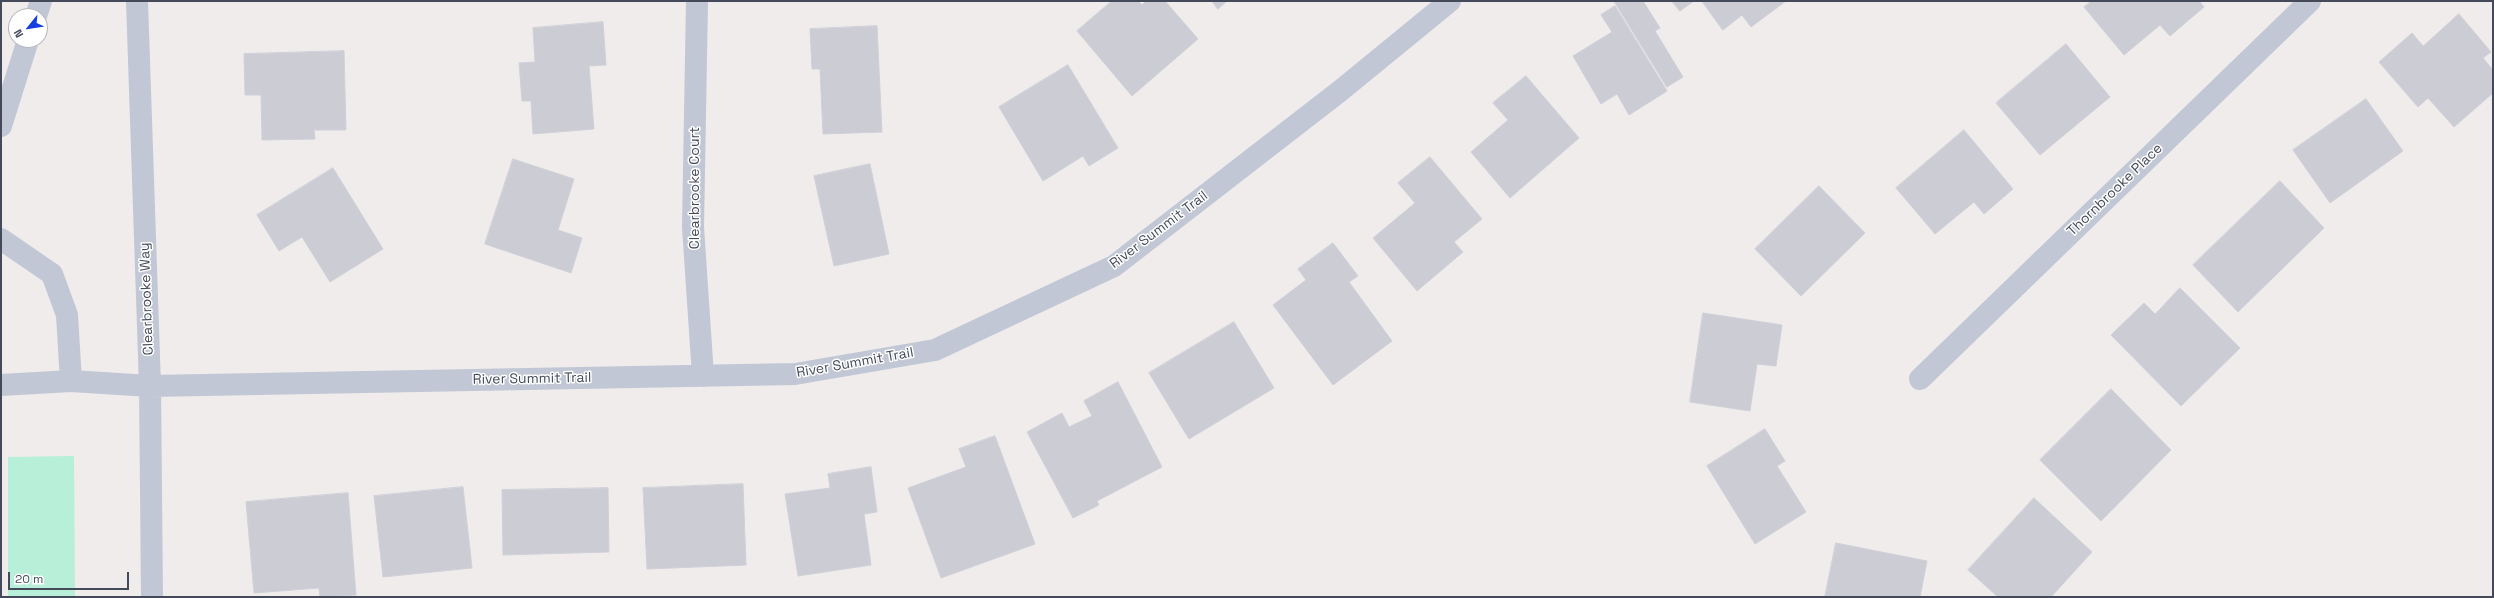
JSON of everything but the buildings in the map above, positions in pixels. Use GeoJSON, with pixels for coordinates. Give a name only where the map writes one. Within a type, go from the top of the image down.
{"type":"FeatureCollection","features":[{"type":"Feature","properties":{"kind":"street","name":"Clearbrooke Way"},"geometry":{"type":"LineString","coordinates":[[137,1],[150,386],[152,597]]}},
{"type":"Feature","properties":{"kind":"street","name":"Clearbrooke Court"},"geometry":{"type":"LineString","coordinates":[[697,1],[693,227],[703,376]]}},
{"type":"Feature","properties":{"kind":"street","name":"River Summit Trail"},"geometry":{"type":"LineString","coordinates":[[1,385],[71,381],[150,386],[795,374],[935,350],[1114,266],[1340,91],[1450,1]]}},
{"type":"Feature","properties":{"kind":"street","name":"Thornbrooke Place"},"geometry":{"type":"LineString","coordinates":[[1920,379],[2310,1]]}},
{"type":"Feature","properties":{"kind":"street"},"geometry":{"type":"LineString","coordinates":[[1,126],[25,48]]}},
{"type":"Feature","properties":{"kind":"street"},"geometry":{"type":"LineString","coordinates":[[1,239],[52,274],[67,315],[71,381]]}},
{"type":"Feature","properties":{"kind":"green space"},"geometry":{"type":"Polygon","coordinates":[[[74,456],[75,597],[8,597],[8,457],[74,456]]]}}]}
